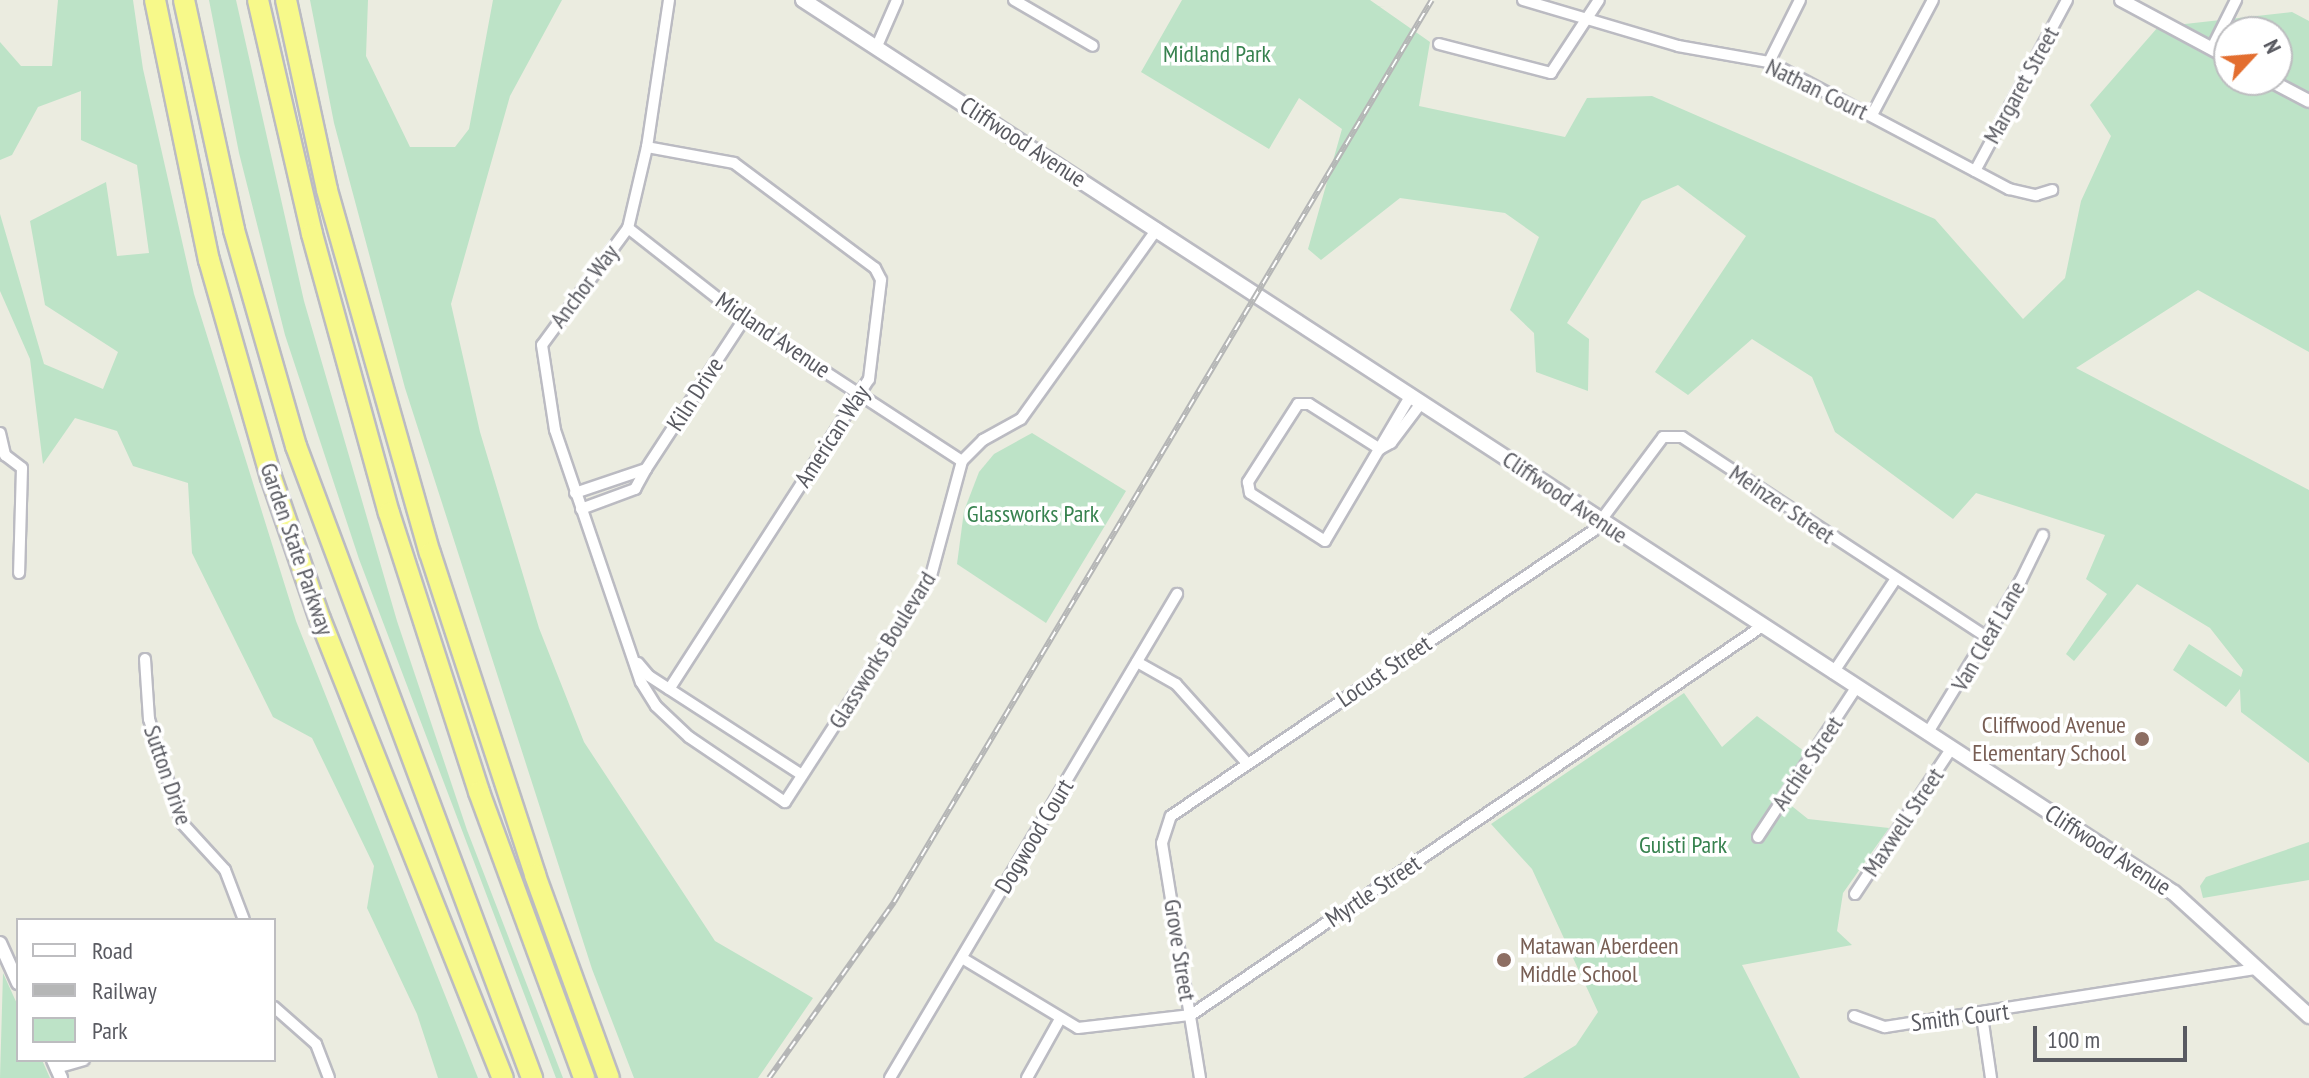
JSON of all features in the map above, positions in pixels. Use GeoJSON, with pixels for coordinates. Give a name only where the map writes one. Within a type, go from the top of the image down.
{"type":"FeatureCollection","features":[{"type":"Feature","properties":{"kind":"highway","name":"Garden State Parkway"},"geometry":{"type":"LineString","coordinates":[[155,0],[191,188],[271,477],[320,619],[503,1078]]}},
{"type":"Feature","properties":{"kind":"highway","name":"Garden State Parkway"},"geometry":{"type":"LineString","coordinates":[[184,0],[234,230],[296,446],[532,1078]]}},
{"type":"Feature","properties":{"kind":"highway"},"geometry":{"type":"LineString","coordinates":[[258,0],[316,248],[389,513],[479,792],[584,1078]]}},
{"type":"Feature","properties":{"kind":"highway"},"geometry":{"type":"LineString","coordinates":[[286,0],[324,178],[430,553],[535,875],[609,1078]]}},
{"type":"Feature","properties":{"kind":"main road","name":"Cliffwood Avenue"},"geometry":{"type":"LineString","coordinates":[[803,0],[1761,627],[2174,893],[2309,1016]]}},
{"type":"Feature","properties":{"kind":"street","name":"Anchor Way"},"geometry":{"type":"LineString","coordinates":[[669,0],[647,147],[628,228],[542,345],[555,430],[641,682],[666,716],[785,802]]}},
{"type":"Feature","properties":{"kind":"street"},"geometry":{"type":"LineString","coordinates":[[877,46],[897,0]]}},
{"type":"Feature","properties":{"kind":"street"},"geometry":{"type":"LineString","coordinates":[[1015,0],[1093,46]]}},
{"type":"Feature","properties":{"kind":"street","name":"Nathan Court"},"geometry":{"type":"LineString","coordinates":[[1523,0],[1678,46],[1769,62],[2024,194],[2052,190]]}},
{"type":"Feature","properties":{"kind":"street"},"geometry":{"type":"LineString","coordinates":[[1439,44],[1551,73],[1599,0]]}},
{"type":"Feature","properties":{"kind":"street"},"geometry":{"type":"LineString","coordinates":[[1769,62],[1800,0]]}},
{"type":"Feature","properties":{"kind":"street"},"geometry":{"type":"LineString","coordinates":[[1872,115],[1933,0]]}},
{"type":"Feature","properties":{"kind":"street","name":"Margaret Street"},"geometry":{"type":"LineString","coordinates":[[1975,171],[2067,0]]}},
{"type":"Feature","properties":{"kind":"street"},"geometry":{"type":"LineString","coordinates":[[2121,0],[2212,48],[2236,0]]}},
{"type":"Feature","properties":{"kind":"street","name":"American Way"},"geometry":{"type":"LineString","coordinates":[[647,147],[734,163],[875,268],[881,280],[869,379],[669,689]]}},
{"type":"Feature","properties":{"kind":"street","name":"Midland Avenue"},"geometry":{"type":"LineString","coordinates":[[628,228],[744,319],[962,461]]}},
{"type":"Feature","properties":{"kind":"street"},"geometry":{"type":"LineString","coordinates":[[962,461],[1028,411],[1157,229]]}},
{"type":"Feature","properties":{"kind":"street","name":"Kiln Drive"},"geometry":{"type":"LineString","coordinates":[[581,509],[635,489],[744,319]]}},
{"type":"Feature","properties":{"kind":"street"},"geometry":{"type":"LineString","coordinates":[[1380,449],[1309,404],[1298,404],[1248,482],[1250,493],[1325,541],[1380,449],[1416,399]]}},
{"type":"Feature","properties":{"kind":"street"},"geometry":{"type":"LineString","coordinates":[[0,433],[5,455],[22,468],[19,573]]}},
{"type":"Feature","properties":{"kind":"street","name":"Meinzer Street"},"geometry":{"type":"LineString","coordinates":[[1603,522],[1657,443],[1677,434],[1895,580],[1988,638]]}},
{"type":"Feature","properties":{"kind":"street","name":"Glassworks Boulevard"},"geometry":{"type":"LineString","coordinates":[[785,802],[931,576],[962,461]]}},
{"type":"Feature","properties":{"kind":"street"},"geometry":{"type":"LineString","coordinates":[[575,493],[646,469]]}},
{"type":"Feature","properties":{"kind":"street","name":"Locust Street"},"geometry":{"type":"LineString","coordinates":[[1167,823],[1247,763],[1603,522]]}},
{"type":"Feature","properties":{"kind":"street","name":"Van Cleaf Lane"},"geometry":{"type":"LineString","coordinates":[[1927,734],[1988,638],[2043,535]]}},
{"type":"Feature","properties":{"kind":"street"},"geometry":{"type":"LineString","coordinates":[[1833,673],[1895,580]]}},
{"type":"Feature","properties":{"kind":"street","name":"Dogwood Court"},"geometry":{"type":"LineString","coordinates":[[890,1078],[1177,594]]}},
{"type":"Feature","properties":{"kind":"street","name":"Myrtle Street"},"geometry":{"type":"LineString","coordinates":[[962,958],[1060,1019],[1089,1029],[1191,1015],[1761,627]]}},
{"type":"Feature","properties":{"kind":"street","name":"Anchor Way"},"geometry":{"type":"LineString","coordinates":[[635,658],[669,689],[802,775]]}},
{"type":"Feature","properties":{"kind":"street","name":"Sutton Drive"},"geometry":{"type":"LineString","coordinates":[[145,659],[149,719],[181,822],[225,870],[243,918]]}},
{"type":"Feature","properties":{"kind":"street"},"geometry":{"type":"LineString","coordinates":[[1137,662],[1176,684],[1247,763]]}},
{"type":"Feature","properties":{"kind":"street","name":"Archie Street"},"geometry":{"type":"LineString","coordinates":[[1758,837],[1856,688]]}},
{"type":"Feature","properties":{"kind":"street","name":"Maxwell Street"},"geometry":{"type":"LineString","coordinates":[[1855,894],[1951,749]]}},
{"type":"Feature","properties":{"kind":"street","name":"Grove Street"},"geometry":{"type":"LineString","coordinates":[[1167,823],[1162,843],[1200,1078]]}},
{"type":"Feature","properties":{"kind":"street"},"geometry":{"type":"LineString","coordinates":[[0,943],[16,979]]}},
{"type":"Feature","properties":{"kind":"street","name":"Smith Court"},"geometry":{"type":"LineString","coordinates":[[1854,1016],[1885,1027],[2257,969]]}},
{"type":"Feature","properties":{"kind":"street"},"geometry":{"type":"LineString","coordinates":[[276,1009],[316,1044],[329,1078]]}},
{"type":"Feature","properties":{"kind":"street"},"geometry":{"type":"LineString","coordinates":[[1027,1078],[1060,1019]]}},
{"type":"Feature","properties":{"kind":"street"},"geometry":{"type":"LineString","coordinates":[[1983,1023],[1991,1078]]}},
{"type":"Feature","properties":{"kind":"street"},"geometry":{"type":"LineString","coordinates":[[57,1069],[78,1062]]}},
{"type":"Feature","properties":{"kind":"green space"},"geometry":{"type":"Polygon","coordinates":[[[58,0],[133,0],[143,69],[194,294],[296,621],[478,1078],[438,1078],[417,1014],[367,908],[374,866],[312,738],[273,717],[192,553],[188,483],[133,466],[117,431],[75,418],[43,464],[30,359],[0,291],[0,214],[44,364],[103,389],[118,352],[45,305],[30,221],[106,182],[117,256],[149,253],[137,165],[81,140],[81,91],[38,107],[12,155],[0,160],[0,42],[21,66],[52,66],[58,0]]]}},
{"type":"Feature","properties":{"kind":"green space"},"geometry":{"type":"Polygon","coordinates":[[[209,0],[236,0],[304,301],[397,621],[467,830],[563,1078],[556,1078],[359,559],[285,335],[239,153],[209,0]]]}},
{"type":"Feature","properties":{"kind":"green space"},"geometry":{"type":"Polygon","coordinates":[[[310,0],[368,0],[366,56],[410,147],[455,147],[469,129],[493,0],[562,0],[510,96],[451,304],[480,432],[539,628],[584,742],[715,941],[813,998],[758,1078],[634,1078],[592,969],[405,388],[334,123],[310,0]]]}},
{"type":"Feature","properties":{"kind":"green space","name":"Midland Park"},"geometry":{"type":"Polygon","coordinates":[[[1182,0],[1370,0],[1430,42],[1419,106],[1565,137],[1587,98],[1652,96],[1935,219],[2023,319],[2065,278],[2081,201],[2111,136],[2090,105],[2158,27],[2213,21],[2213,96],[2293,96],[2293,16],[2256,16],[2292,12],[2309,21],[2309,352],[2198,290],[2076,368],[2309,490],[2309,763],[2241,712],[2240,689],[2226,707],[2173,670],[2189,644],[2241,677],[2243,670],[2210,628],[2137,584],[2074,661],[2066,654],[2107,594],[2086,579],[2105,535],[1976,493],[1953,519],[1835,432],[1812,377],[1752,339],[1688,395],[1655,372],[1746,236],[1678,185],[1642,201],[1567,323],[1589,339],[1588,391],[1536,372],[1534,333],[1510,310],[1539,237],[1505,213],[1400,198],[1321,260],[1308,249],[1342,129],[1299,98],[1269,149],[1141,72],[1182,0]]]}},
{"type":"Feature","properties":{"kind":"green space","name":"Glassworks Park"},"geometry":{"type":"Polygon","coordinates":[[[1032,433],[1126,491],[1046,623],[957,564],[964,511],[979,472],[994,454],[1032,433]]]}},
{"type":"Feature","properties":{"kind":"green space","name":"Guisti Park"},"geometry":{"type":"Polygon","coordinates":[[[1684,693],[1722,747],[1757,716],[1808,754],[1778,795],[1808,819],[1889,828],[1843,893],[1837,931],[1852,945],[1742,965],[1800,1078],[1523,1078],[1576,1045],[1598,1012],[1532,869],[1491,824],[1684,693]]]}},
{"type":"Feature","properties":{"kind":"green space"},"geometry":{"type":"Polygon","coordinates":[[[2309,842],[2309,880],[2203,898],[2200,886],[2206,877],[2309,842]]]}},
{"type":"Feature","properties":{"kind":"green space"},"geometry":{"type":"Polygon","coordinates":[[[3,973],[16,1002],[16,1062],[43,1062],[50,1078],[0,1078],[3,973]]]}},
{"type":"Feature","properties":{"kind":"railway"},"geometry":{"type":"LineString","coordinates":[[769,1078],[894,902],[1432,0]]}},
{"type":"Feature","properties":{"kind":"place","name":"Cliffwood Avenue Elementary School"},"geometry":{"type":"Point","coordinates":[2142,739]}},
{"type":"Feature","properties":{"kind":"place","name":"Matawan Aberdeen Middle School"},"geometry":{"type":"Point","coordinates":[1504,960]}}]}
